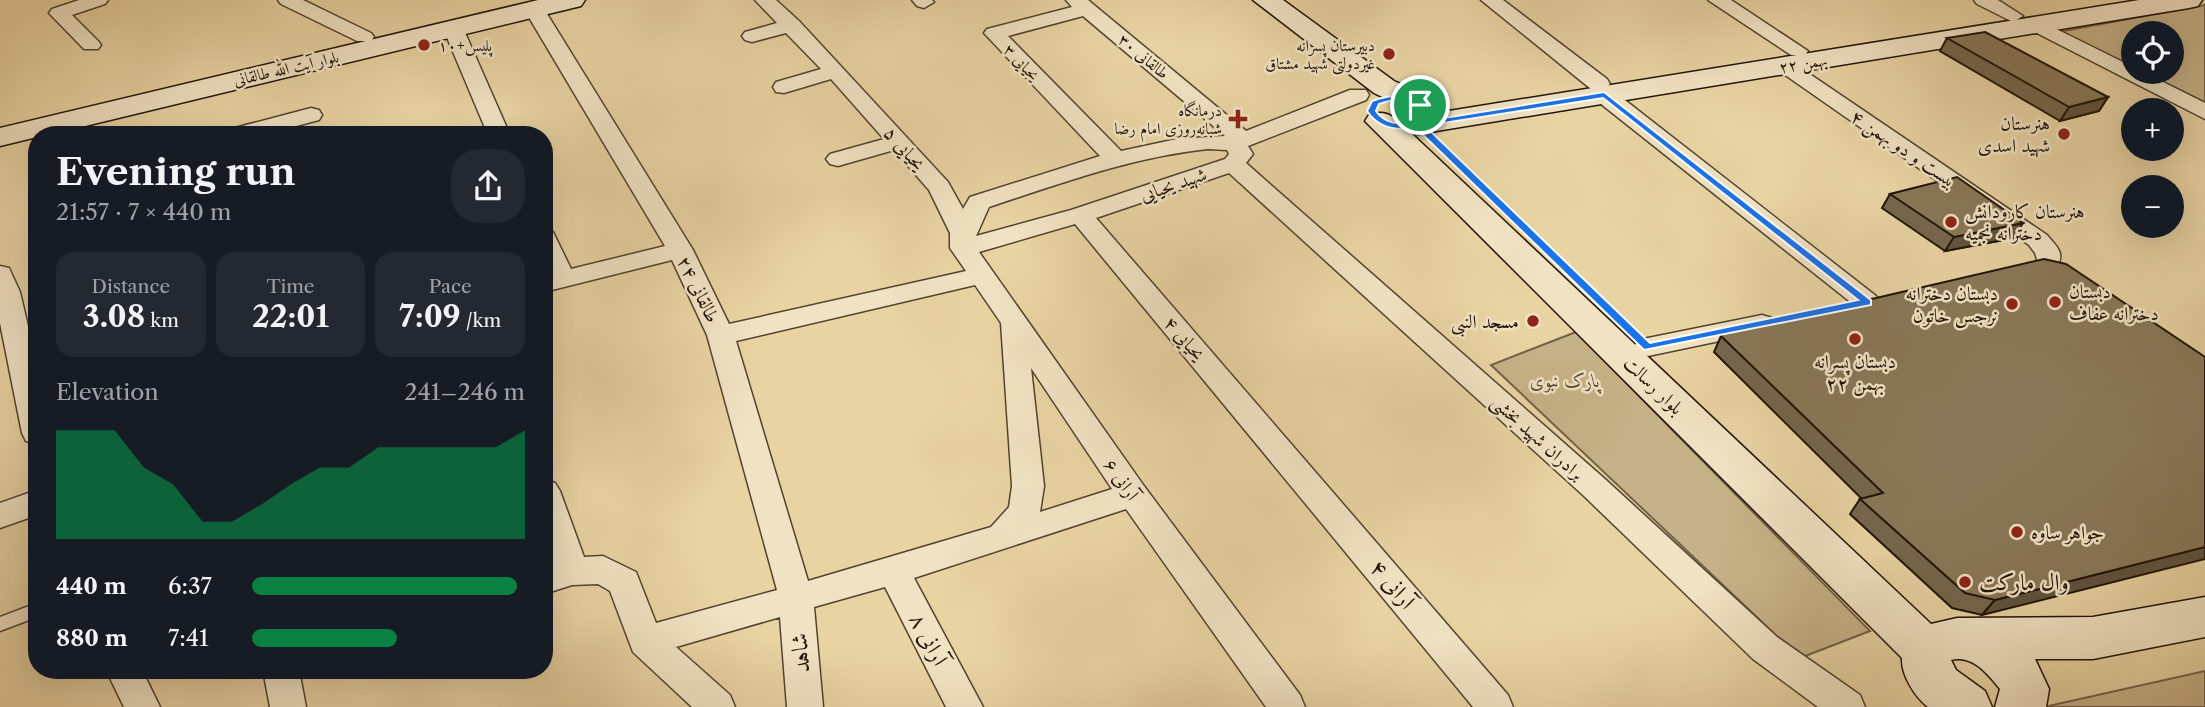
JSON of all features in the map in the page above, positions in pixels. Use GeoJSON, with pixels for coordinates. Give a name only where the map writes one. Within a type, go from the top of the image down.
{"type":"FeatureCollection","features":[{"type":"Feature","properties":{"kind":"main road","name":"بلوار آیت الله طالقانی"},"geometry":{"type":"LineString","coordinates":[[0,121],[367,42],[528,4],[572,0]]}},
{"type":"Feature","properties":{"kind":"main road","name":"بلوار رسالت"},"geometry":{"type":"LineString","coordinates":[[1238,0],[1394,110],[1648,347],[1939,636]]}},
{"type":"Feature","properties":{"kind":"main road","name":"بلوار رسالت"},"geometry":{"type":"LineString","coordinates":[[1266,0],[1384,87],[1394,110],[1501,235],[1939,636]]}},
{"type":"Feature","properties":{"kind":"main road","name":"۲۲ بهمن"},"geometry":{"type":"LineString","coordinates":[[2024,20],[2108,0]]}},
{"type":"Feature","properties":{"kind":"main road","name":"۲۲ بهمن"},"geometry":{"type":"LineString","coordinates":[[1394,110],[1602,89],[2024,20],[2189,0]]}},
{"type":"Feature","properties":{"kind":"main road","name":"بلوار آیت الله طالقانی"},"geometry":{"type":"LineString","coordinates":[[79,126],[367,42],[453,29],[528,4]]}},
{"type":"Feature","properties":{"kind":"main road","name":"بلوار آیت الله طالقانی"},"geometry":{"type":"LineString","coordinates":[[0,137],[28,133]]}},
{"type":"Feature","properties":{"kind":"main road"},"geometry":{"type":"LineString","coordinates":[[1939,636],[2093,638],[2205,617]]}},
{"type":"Feature","properties":{"kind":"main road"},"geometry":{"type":"LineString","coordinates":[[1939,636],[1988,647],[2003,657],[2022,680],[2023,699]]}},
{"type":"Feature","properties":{"kind":"main road"},"geometry":{"type":"LineString","coordinates":[[1939,636],[1925,661],[1935,682],[1967,707]]}},
{"type":"Feature","properties":{"kind":"main road"},"geometry":{"type":"LineString","coordinates":[[2023,699],[2052,660],[2093,638]]}},
{"type":"Feature","properties":{"kind":"street"},"geometry":{"type":"LineString","coordinates":[[91,45],[59,13],[98,0]]}},
{"type":"Feature","properties":{"kind":"street"},"geometry":{"type":"LineString","coordinates":[[288,0],[367,42]]}},
{"type":"Feature","properties":{"kind":"street","name":"یحیایی ۵"},"geometry":{"type":"LineString","coordinates":[[765,0],[793,25],[940,187],[963,240]]}},
{"type":"Feature","properties":{"kind":"street"},"geometry":{"type":"LineString","coordinates":[[1491,0],[1602,89],[1880,299],[1840,308]]}},
{"type":"Feature","properties":{"kind":"street","name":"بیست و دو بهمن ۴"},"geometry":{"type":"LineString","coordinates":[[1718,0],[1791,58],[2038,240],[2048,252],[2047,267]]}},
{"type":"Feature","properties":{"kind":"street"},"geometry":{"type":"LineString","coordinates":[[1984,0],[2205,112]]}},
{"type":"Feature","properties":{"kind":"street","name":"طالقانی ۲۴"},"geometry":{"type":"LineString","coordinates":[[528,4],[680,250],[721,335],[796,598]]}},
{"type":"Feature","properties":{"kind":"street","name":"طالقانی ۳۰"},"geometry":{"type":"LineString","coordinates":[[1081,4],[1237,149]]}},
{"type":"Feature","properties":{"kind":"street","name":"یحیایی ۳"},"geometry":{"type":"LineString","coordinates":[[1081,4],[994,33],[1117,160]]}},
{"type":"Feature","properties":{"kind":"street"},"geometry":{"type":"LineString","coordinates":[[752,36],[793,25]]}},
{"type":"Feature","properties":{"kind":"street"},"geometry":{"type":"LineString","coordinates":[[453,29],[495,126]]}},
{"type":"Feature","properties":{"kind":"street"},"geometry":{"type":"LineString","coordinates":[[784,87],[835,71]]}},
{"type":"Feature","properties":{"kind":"street","name":"شهید یحیایی"},"geometry":{"type":"LineString","coordinates":[[963,240],[1080,215],[1237,149],[1394,110]]}},
{"type":"Feature","properties":{"kind":"street"},"geometry":{"type":"LineString","coordinates":[[269,126],[311,115]]}},
{"type":"Feature","properties":{"kind":"street"},"geometry":{"type":"LineString","coordinates":[[838,159],[900,141]]}},
{"type":"Feature","properties":{"kind":"street"},"geometry":{"type":"LineString","coordinates":[[940,187],[979,202],[1117,160],[1174,147],[1222,141],[1237,149]]}},
{"type":"Feature","properties":{"kind":"street","name":"برادران شهید بخشی"},"geometry":{"type":"LineString","coordinates":[[1237,149],[1765,648],[1847,707]]}},
{"type":"Feature","properties":{"kind":"street"},"geometry":{"type":"LineString","coordinates":[[963,240],[979,202]]}},
{"type":"Feature","properties":{"kind":"street","name":"یحیایی ۴"},"geometry":{"type":"LineString","coordinates":[[1080,215],[1290,461]]}},
{"type":"Feature","properties":{"kind":"street","name":"آرانی ۶"},"geometry":{"type":"LineString","coordinates":[[963,240],[979,276],[1287,707]]}},
{"type":"Feature","properties":{"kind":"street"},"geometry":{"type":"LineString","coordinates":[[553,282],[680,250]]}},
{"type":"Feature","properties":{"kind":"street"},"geometry":{"type":"LineString","coordinates":[[721,335],[979,276]]}},
{"type":"Feature","properties":{"kind":"street"},"geometry":{"type":"LineString","coordinates":[[2,287],[28,395]]}},
{"type":"Feature","properties":{"kind":"street"},"geometry":{"type":"LineString","coordinates":[[1648,347],[1785,319]]}},
{"type":"Feature","properties":{"kind":"street"},"geometry":{"type":"LineString","coordinates":[[1003,535],[1024,512],[1028,486],[1013,324]]}},
{"type":"Feature","properties":{"kind":"street","name":"آرانی ۴"},"geometry":{"type":"LineString","coordinates":[[1290,461],[1495,707]]}},
{"type":"Feature","properties":{"kind":"street"},"geometry":{"type":"LineString","coordinates":[[645,641],[894,571],[1133,495]]}},
{"type":"Feature","properties":{"kind":"street"},"geometry":{"type":"LineString","coordinates":[[0,516],[28,505]]}},
{"type":"Feature","properties":{"kind":"street"},"geometry":{"type":"LineString","coordinates":[[553,545],[558,575],[603,570],[624,582],[645,641],[717,707]]}},
{"type":"Feature","properties":{"kind":"street","name":"آرانی ۸"},"geometry":{"type":"LineString","coordinates":[[894,571],[965,707]]}},
{"type":"Feature","properties":{"kind":"street","name":"شاهد"},"geometry":{"type":"LineString","coordinates":[[796,598],[805,707]]}},
{"type":"Feature","properties":{"kind":"street"},"geometry":{"type":"LineString","coordinates":[[128,679],[142,707]]}},
{"type":"Feature","properties":{"kind":"street"},"geometry":{"type":"LineString","coordinates":[[283,679],[288,707]]}},
{"type":"Feature","properties":{"kind":"lane"},"geometry":{"type":"LineString","coordinates":[[0,624],[28,613]]}},
{"type":"Feature","properties":{"kind":"green space"},"geometry":{"type":"Polygon","coordinates":[[[2205,5],[2205,107],[2160,84],[2184,84],[2184,21],[2121,21],[2121,64],[2058,32],[2205,5]]]}},
{"type":"Feature","properties":{"kind":"green space","name":"پارک نبوی"},"geometry":{"type":"Polygon","coordinates":[[[1576,332],[1870,631],[1800,658],[1491,365],[1576,332]]]}},
{"type":"Feature","properties":{"kind":"green space"},"geometry":{"type":"Polygon","coordinates":[[[2205,671],[2205,707],[2044,707],[2205,671]]]}},
{"type":"Feature","properties":{"kind":"building"},"geometry":{"type":"Polygon","coordinates":[[[1985,32],[2108,97],[2069,107],[1947,38],[1985,32]]]}},
{"type":"Feature","properties":{"kind":"building"},"geometry":{"type":"Polygon","coordinates":[[[1957,177],[2023,223],[1954,237],[1890,194],[1957,177]]]}},
{"type":"Feature","properties":{"kind":"building"},"geometry":{"type":"Polygon","coordinates":[[[2044,259],[2066,264],[2205,357],[2205,547],[1995,600],[1965,593],[1860,499],[1883,493],[1721,336],[1726,328],[1876,298],[2044,259]]]}},
{"type":"Feature","properties":{"kind":"place","name":"پلیس+۱۰"},"geometry":{"type":"Point","coordinates":[424,45]}},
{"type":"Feature","properties":{"kind":"place","name":"دبیرستان پسرانه غیردولتی شهید مشتاق"},"geometry":{"type":"Point","coordinates":[1389,54]}},
{"type":"Feature","properties":{"kind":"place","name":"درمانگاه شبانه‌روزی امام رضا"},"geometry":{"type":"Point","coordinates":[1238,119]}},
{"type":"Feature","properties":{"kind":"place","name":"هنرستان شهید اسدی"},"geometry":{"type":"Point","coordinates":[2064,134]}},
{"type":"Feature","properties":{"kind":"place","name":"هنرستان کارودانش دخترانه نجمیه"},"geometry":{"type":"Point","coordinates":[1951,222]}},
{"type":"Feature","properties":{"kind":"place","name":"دبستان دخترانه عفاف"},"geometry":{"type":"Point","coordinates":[2055,302]}},
{"type":"Feature","properties":{"kind":"place","name":"دبستان دخترانه نرجس خاتون"},"geometry":{"type":"Point","coordinates":[2012,304]}},
{"type":"Feature","properties":{"kind":"place","name":"مسجد النبی"},"geometry":{"type":"Point","coordinates":[1533,321]}},
{"type":"Feature","properties":{"kind":"place","name":"دبستان پسرانه ۲۲ بهمن"},"geometry":{"type":"Point","coordinates":[1855,339]}},
{"type":"Feature","properties":{"kind":"place","name":"جواهر ساوه"},"geometry":{"type":"Point","coordinates":[2017,532]}},
{"type":"Feature","properties":{"kind":"place","name":"وال مارکت"},"geometry":{"type":"Point","coordinates":[1965,582]}},
{"type":"Feature","properties":{"kind":"route"},"geometry":{"type":"LineString","coordinates":[[1420,105],[1406,99],[1388,98],[1375,103],[1371,111],[1376,118],[1387,124],[1403,127],[1418,125],[1648,347],[1867,302],[1604,95],[1418,125],[1427,114],[1420,105]]}}]}
